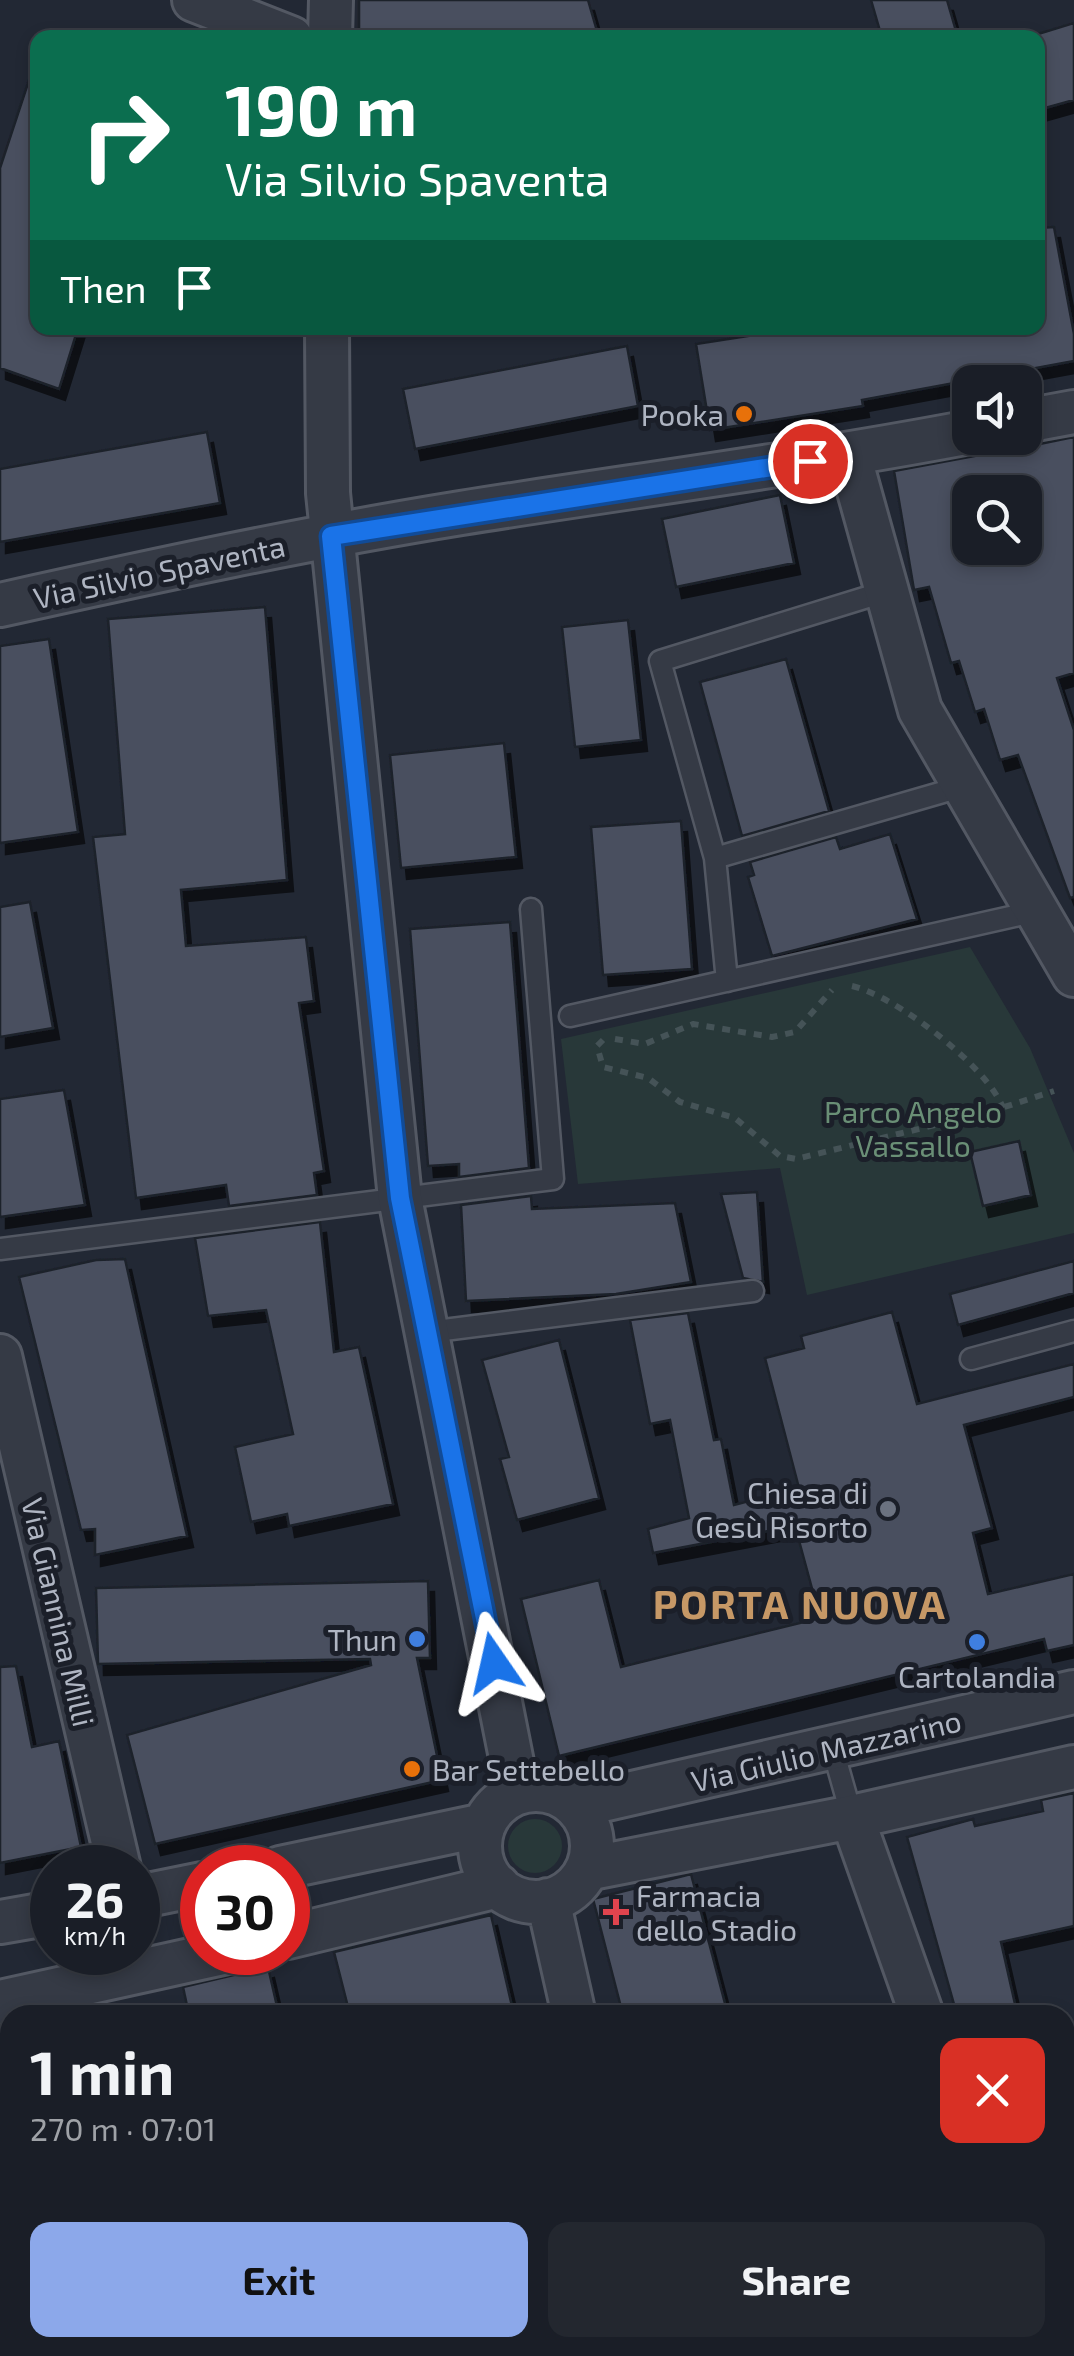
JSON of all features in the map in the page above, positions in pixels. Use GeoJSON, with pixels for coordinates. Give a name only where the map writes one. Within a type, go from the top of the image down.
{"type":"FeatureCollection","features":[{"type":"Feature","properties":{"kind":"street"},"geometry":{"type":"LineString","coordinates":[[194,0],[271,30]]}},
{"type":"Feature","properties":{"kind":"street"},"geometry":{"type":"LineString","coordinates":[[330,30],[331,0]]}},
{"type":"Feature","properties":{"kind":"street"},"geometry":{"type":"LineString","coordinates":[[328,335],[326,472],[331,536],[400,1198],[518,1793]]}},
{"type":"Feature","properties":{"kind":"street"},"geometry":{"type":"LineString","coordinates":[[1042,418],[1074,412]]}},
{"type":"Feature","properties":{"kind":"street","name":"Via Silvio Spaventa"},"geometry":{"type":"LineString","coordinates":[[0,605],[331,536],[952,435]]}},
{"type":"Feature","properties":{"kind":"street"},"geometry":{"type":"LineString","coordinates":[[849,455],[920,710],[1074,976]]}},
{"type":"Feature","properties":{"kind":"street","name":"Via Giannina Milli"},"geometry":{"type":"LineString","coordinates":[[0,1356],[114,1845]]}},
{"type":"Feature","properties":{"kind":"street","name":"Via Giulio Mazzarino"},"geometry":{"type":"LineString","coordinates":[[579,1810],[602,1800],[834,1750],[1074,1692]]}},
{"type":"Feature","properties":{"kind":"street"},"geometry":{"type":"LineString","coordinates":[[588,1869],[852,1817],[1074,1767]]}},
{"type":"Feature","properties":{"kind":"street"},"geometry":{"type":"LineString","coordinates":[[551,1792],[579,1810],[592,1838],[588,1869],[568,1892],[548,1900],[524,1900],[498,1886],[482,1858],[484,1825],[492,1811],[518,1793],[551,1792]]}},
{"type":"Feature","properties":{"kind":"street"},"geometry":{"type":"LineString","coordinates":[[852,1817],[918,2005]]}},
{"type":"Feature","properties":{"kind":"street"},"geometry":{"type":"LineString","coordinates":[[310,1862],[484,1825]]}},
{"type":"Feature","properties":{"kind":"street"},"geometry":{"type":"LineString","coordinates":[[310,1932],[498,1886]]}},
{"type":"Feature","properties":{"kind":"street"},"geometry":{"type":"LineString","coordinates":[[548,1900],[572,2005]]}},
{"type":"Feature","properties":{"kind":"street"},"geometry":{"type":"LineString","coordinates":[[0,1922],[30,1917]]}},
{"type":"Feature","properties":{"kind":"street"},"geometry":{"type":"LineString","coordinates":[[0,2002],[92,1975]]}},
{"type":"Feature","properties":{"kind":"lane"},"geometry":{"type":"LineString","coordinates":[[727,981],[716,858],[660,661],[887,592]]}},
{"type":"Feature","properties":{"kind":"lane"},"geometry":{"type":"LineString","coordinates":[[716,858],[964,786]]}},
{"type":"Feature","properties":{"kind":"lane"},"geometry":{"type":"LineString","coordinates":[[0,1249],[553,1178],[531,909]]}},
{"type":"Feature","properties":{"kind":"lane"},"geometry":{"type":"LineString","coordinates":[[570,1016],[1037,911]]}},
{"type":"Feature","properties":{"kind":"lane"},"geometry":{"type":"LineString","coordinates":[[428,1332],[752,1291]]}},
{"type":"Feature","properties":{"kind":"lane"},"geometry":{"type":"LineString","coordinates":[[971,1359],[1074,1331]]}},
{"type":"Feature","properties":{"kind":"lane"},"geometry":{"type":"LineString","coordinates":[[834,1750],[852,1817]]}},
{"type":"Feature","properties":{"kind":"path"},"geometry":{"type":"LineString","coordinates":[[1003,1108],[991,1082],[974,1066],[870,990],[841,984],[795,1032],[751,1036],[693,1024],[645,1044],[604,1038],[597,1046],[603,1067],[648,1078],[680,1102],[734,1118],[780,1156],[796,1159],[1003,1108],[1054,1091]]}},
{"type":"Feature","properties":{"kind":"green space","name":"Parco Angelo Vassallo"},"geometry":{"type":"Polygon","coordinates":[[[970,947],[1030,1048],[1074,1153],[1074,1233],[807,1295],[780,1168],[578,1184],[561,1039],[970,947]]]}},
{"type":"Feature","properties":{"kind":"green space"},"geometry":{"type":"Polygon","coordinates":[[[535,1819],[554,1827],[562,1846],[554,1865],[535,1873],[516,1865],[508,1846],[516,1827],[535,1819]]]}},
{"type":"Feature","properties":{"kind":"building"},"geometry":{"type":"Polygon","coordinates":[[[359,0],[588,0],[597,30],[359,30],[359,0]]]}},
{"type":"Feature","properties":{"kind":"building"},"geometry":{"type":"Polygon","coordinates":[[[871,0],[947,0],[956,30],[880,30],[871,0]]]}},
{"type":"Feature","properties":{"kind":"building"},"geometry":{"type":"Polygon","coordinates":[[[1074,23],[1074,100],[1045,108],[1045,32],[1074,23]]]}},
{"type":"Feature","properties":{"kind":"building"},"geometry":{"type":"Polygon","coordinates":[[[30,77],[30,335],[76,335],[59,389],[0,368],[0,168],[30,77]]]}},
{"type":"Feature","properties":{"kind":"building"},"geometry":{"type":"Polygon","coordinates":[[[1054,227],[1074,334],[1074,361],[1042,367],[952,365],[952,383],[862,400],[863,406],[710,430],[696,344],[754,335],[1045,335],[1045,228],[1054,227]]]}},
{"type":"Feature","properties":{"kind":"building"},"geometry":{"type":"Polygon","coordinates":[[[627,346],[638,406],[415,449],[403,389],[627,346]]]}},
{"type":"Feature","properties":{"kind":"building"},"geometry":{"type":"Polygon","coordinates":[[[207,432],[220,503],[0,542],[0,469],[207,432]]]}},
{"type":"Feature","properties":{"kind":"building"},"geometry":{"type":"Polygon","coordinates":[[[1074,437],[1074,673],[1057,678],[1074,730],[1074,897],[1070,898],[1018,755],[1000,760],[984,709],[975,712],[959,661],[951,663],[929,587],[914,590],[894,471],[980,455],[1042,455],[1042,444],[1074,437]]]}},
{"type":"Feature","properties":{"kind":"building"},"geometry":{"type":"Polygon","coordinates":[[[780,495],[794,563],[676,587],[662,519],[780,495]]]}},
{"type":"Feature","properties":{"kind":"building"},"geometry":{"type":"Polygon","coordinates":[[[265,607],[287,880],[181,890],[186,946],[306,937],[314,1001],[299,1003],[324,1171],[314,1173],[317,1195],[229,1206],[226,1185],[136,1198],[93,837],[125,834],[108,619],[265,607]]]}},
{"type":"Feature","properties":{"kind":"building"},"geometry":{"type":"Polygon","coordinates":[[[628,620],[641,740],[575,747],[562,627],[628,620]]]}},
{"type":"Feature","properties":{"kind":"building"},"geometry":{"type":"Polygon","coordinates":[[[49,639],[78,832],[0,843],[0,646],[49,639]]]}},
{"type":"Feature","properties":{"kind":"building"},"geometry":{"type":"Polygon","coordinates":[[[786,659],[829,811],[742,836],[700,682],[786,659]]]}},
{"type":"Feature","properties":{"kind":"building"},"geometry":{"type":"Polygon","coordinates":[[[504,743],[516,857],[401,868],[390,755],[504,743]]]}},
{"type":"Feature","properties":{"kind":"building"},"geometry":{"type":"Polygon","coordinates":[[[681,821],[692,969],[603,975],[591,827],[681,821]]]}},
{"type":"Feature","properties":{"kind":"building"},"geometry":{"type":"Polygon","coordinates":[[[890,834],[917,919],[772,956],[748,877],[754,875],[750,862],[836,837],[840,849],[890,834]]]}},
{"type":"Feature","properties":{"kind":"building"},"geometry":{"type":"Polygon","coordinates":[[[30,902],[53,1028],[0,1037],[0,907],[30,902]]]}},
{"type":"Feature","properties":{"kind":"building"},"geometry":{"type":"Polygon","coordinates":[[[510,922],[529,1168],[459,1177],[459,1164],[428,1166],[410,929],[510,922]]]}},
{"type":"Feature","properties":{"kind":"building"},"geometry":{"type":"Polygon","coordinates":[[[64,1090],[85,1205],[0,1217],[0,1099],[64,1090]]]}},
{"type":"Feature","properties":{"kind":"building"},"geometry":{"type":"Polygon","coordinates":[[[1019,1141],[1031,1195],[983,1206],[970,1152],[1019,1141]]]}},
{"type":"Feature","properties":{"kind":"building"},"geometry":{"type":"Polygon","coordinates":[[[757,1192],[763,1282],[743,1278],[721,1194],[757,1192]]]}},
{"type":"Feature","properties":{"kind":"building"},"geometry":{"type":"Polygon","coordinates":[[[531,1196],[532,1209],[675,1203],[691,1282],[616,1294],[466,1301],[461,1205],[531,1196]]]}},
{"type":"Feature","properties":{"kind":"building"},"geometry":{"type":"Polygon","coordinates":[[[320,1222],[334,1352],[359,1347],[393,1504],[289,1526],[287,1514],[251,1522],[235,1447],[293,1434],[266,1310],[208,1316],[195,1238],[320,1222]]]}},
{"type":"Feature","properties":{"kind":"building"},"geometry":{"type":"Polygon","coordinates":[[[125,1259],[187,1536],[95,1555],[95,1529],[81,1530],[19,1277],[96,1260],[125,1259]]]}},
{"type":"Feature","properties":{"kind":"building"},"geometry":{"type":"Polygon","coordinates":[[[1074,1261],[1074,1293],[958,1325],[950,1294],[1074,1261]]]}},
{"type":"Feature","properties":{"kind":"building"},"geometry":{"type":"Polygon","coordinates":[[[892,1312],[917,1404],[1074,1364],[1074,1397],[964,1425],[992,1528],[973,1533],[988,1594],[1074,1574],[1074,1645],[1047,1651],[1044,1639],[559,1756],[521,1599],[599,1580],[621,1667],[820,1618],[795,1526],[653,1553],[648,1529],[689,1518],[670,1420],[650,1424],[630,1320],[688,1313],[714,1440],[721,1439],[734,1505],[799,1488],[765,1358],[804,1348],[801,1336],[892,1312]]]}},
{"type":"Feature","properties":{"kind":"building"},"geometry":{"type":"Polygon","coordinates":[[[559,1340],[599,1498],[517,1520],[500,1459],[509,1457],[482,1360],[559,1340]]]}},
{"type":"Feature","properties":{"kind":"building"},"geometry":{"type":"Polygon","coordinates":[[[428,1581],[430,1658],[417,1658],[442,1780],[155,1844],[127,1735],[371,1665],[370,1659],[98,1664],[96,1588],[428,1581]]]}},
{"type":"Feature","properties":{"kind":"building"},"geometry":{"type":"Polygon","coordinates":[[[16,1666],[32,1747],[59,1741],[81,1845],[30,1845],[30,1857],[0,1863],[0,1667],[16,1666]]]}},
{"type":"Feature","properties":{"kind":"building"},"geometry":{"type":"Polygon","coordinates":[[[1074,1793],[1074,1926],[1001,1942],[1015,2004],[954,2005],[907,1837],[973,1819],[975,1826],[1043,1811],[1041,1800],[1074,1793]]]}},
{"type":"Feature","properties":{"kind":"building"},"geometry":{"type":"Polygon","coordinates":[[[691,1874],[725,2005],[620,2005],[593,1899],[691,1874]]]}},
{"type":"Feature","properties":{"kind":"building"},"geometry":{"type":"Polygon","coordinates":[[[491,1915],[512,2005],[347,2005],[334,1952],[491,1915]]]}},
{"type":"Feature","properties":{"kind":"building"},"geometry":{"type":"Polygon","coordinates":[[[234,1975],[270,1975],[277,2005],[187,2005],[183,1987],[234,1975]]]}},
{"type":"Feature","properties":{"kind":"place","name":"Pooka"},"geometry":{"type":"Point","coordinates":[744,414]}},
{"type":"Feature","properties":{"kind":"place","name":"Chiesa di Gesù Risorto"},"geometry":{"type":"Point","coordinates":[888,1509]}},
{"type":"Feature","properties":{"kind":"place","name":"Thun"},"geometry":{"type":"Point","coordinates":[417,1639]}},
{"type":"Feature","properties":{"kind":"place","name":"Cartolandia"},"geometry":{"type":"Point","coordinates":[977,1642]}},
{"type":"Feature","properties":{"kind":"place","name":"Bar Settebello"},"geometry":{"type":"Point","coordinates":[412,1769]}},
{"type":"Feature","properties":{"kind":"place","name":"Farmacia dello Stadio"},"geometry":{"type":"Point","coordinates":[616,1912]}},
{"type":"Feature","properties":{"kind":"district","name":"PORTA NUOVA"},"geometry":{"type":"Point","coordinates":[800,1603]}},
{"type":"Feature","properties":{"kind":"route"},"geometry":{"type":"LineString","coordinates":[[494,1663],[400,1198],[331,536],[810,461]]}}]}
